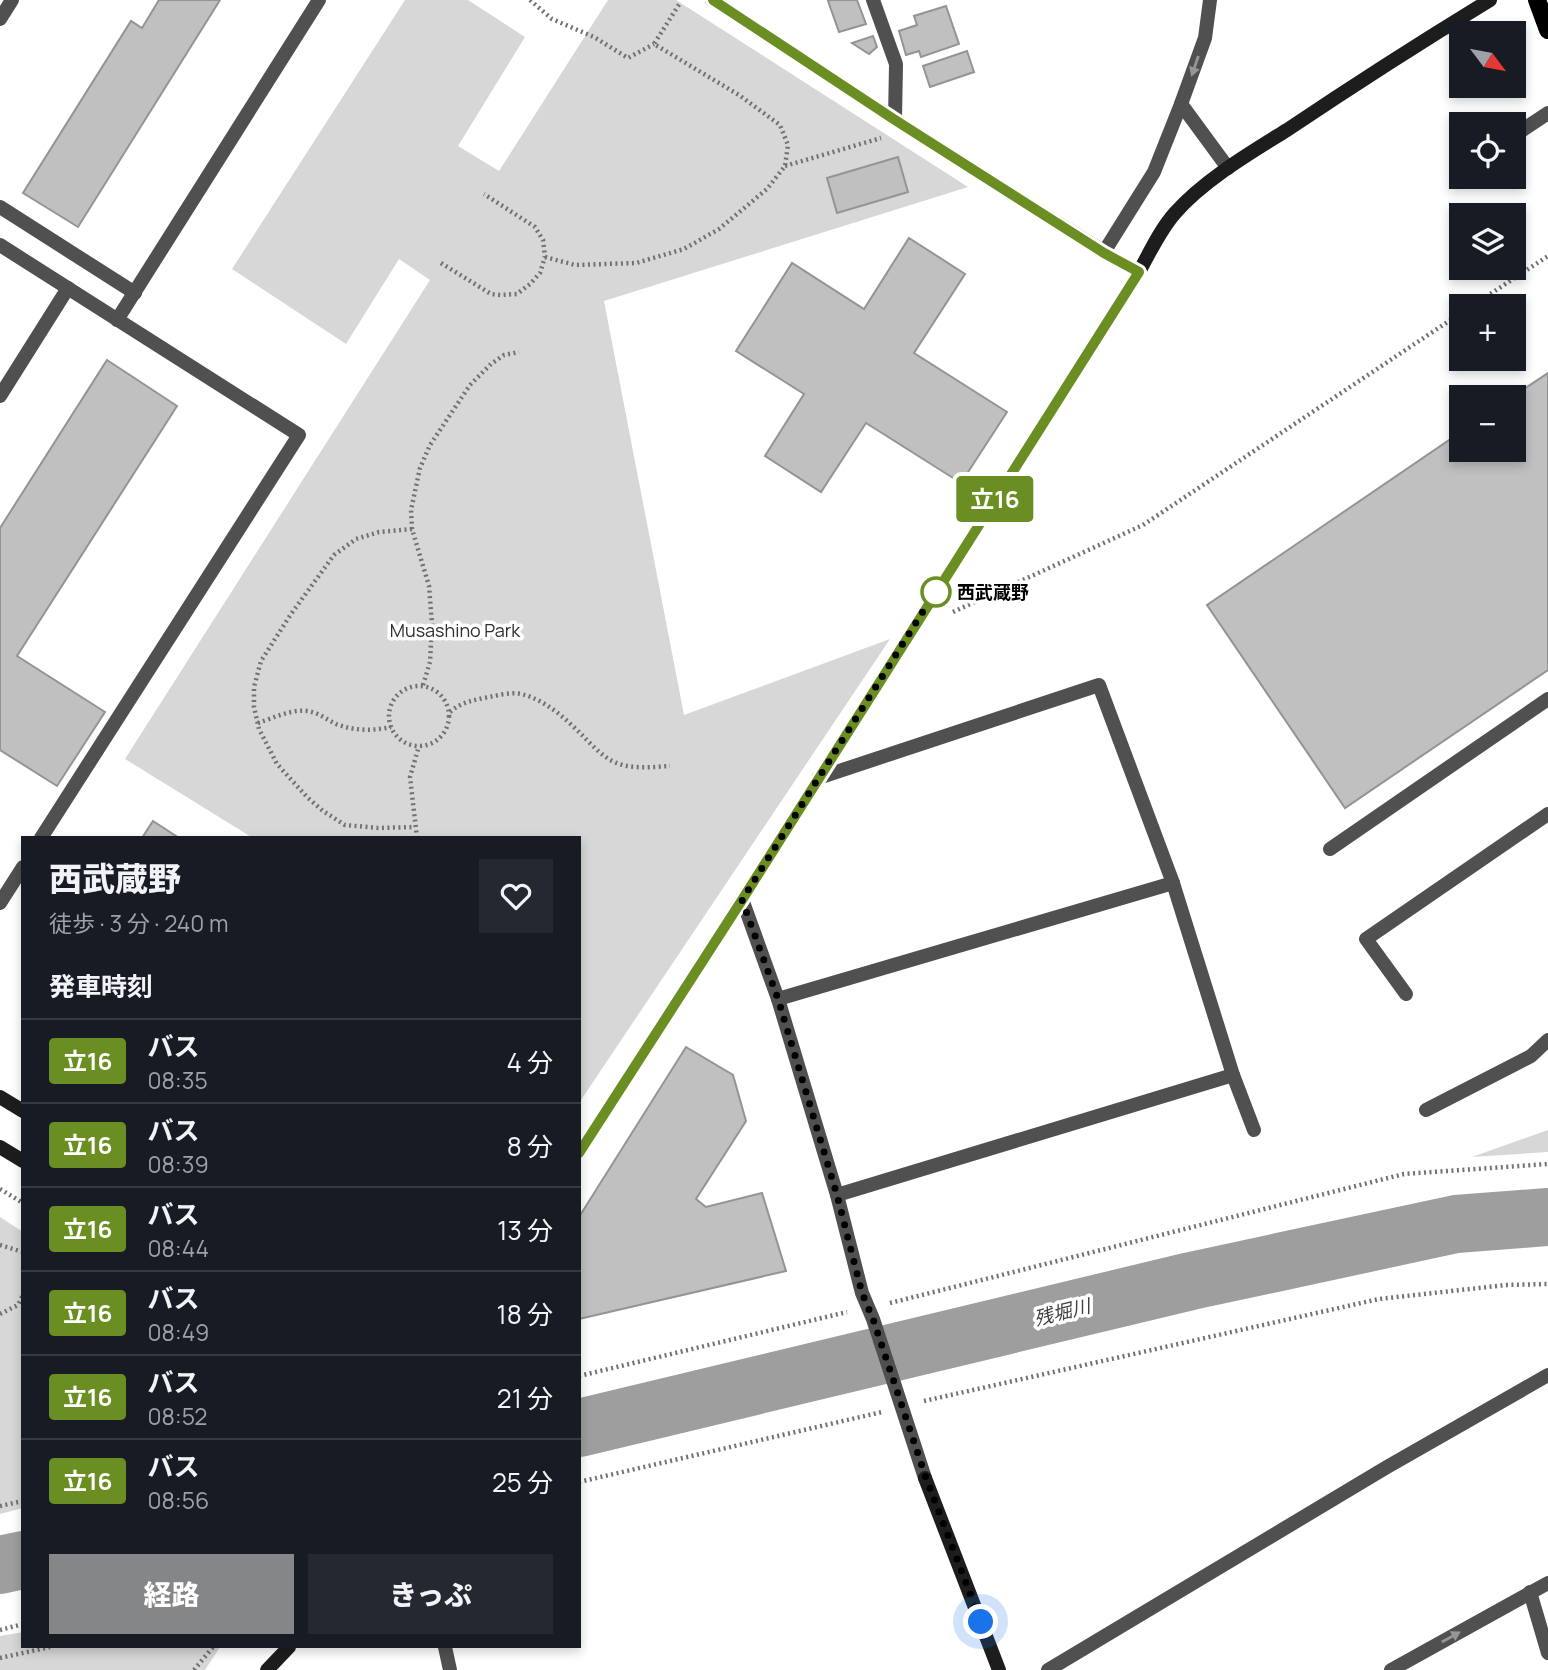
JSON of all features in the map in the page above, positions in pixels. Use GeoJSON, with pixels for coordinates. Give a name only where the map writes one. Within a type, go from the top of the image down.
{"type":"FeatureCollection","features":[{"type":"Feature","properties":{"kind":"main road"},"geometry":{"type":"LineString","coordinates":[[1537,0],[1548,30]]}},
{"type":"Feature","properties":{"kind":"street"},"geometry":{"type":"LineString","coordinates":[[0,19],[12,0]]}},
{"type":"Feature","properties":{"kind":"street"},"geometry":{"type":"LineString","coordinates":[[117,320],[319,0]]}},
{"type":"Feature","properties":{"kind":"street"},"geometry":{"type":"LineString","coordinates":[[712,0],[895,120],[1104,253],[1139,272]]}},
{"type":"Feature","properties":{"kind":"street"},"geometry":{"type":"LineString","coordinates":[[873,0],[896,64],[895,120]]}},
{"type":"Feature","properties":{"kind":"street"},"geometry":{"type":"LineString","coordinates":[[1104,253],[1154,172],[1205,38],[1210,0]]}},
{"type":"Feature","properties":{"kind":"street"},"geometry":{"type":"LineString","coordinates":[[581,1150],[742,900],[1175,213],[1228,168],[1408,50],[1490,0]]}},
{"type":"Feature","properties":{"kind":"street"},"geometry":{"type":"LineString","coordinates":[[1181,104],[1228,168]]}},
{"type":"Feature","properties":{"kind":"street"},"geometry":{"type":"LineString","coordinates":[[1526,128],[1548,113]]}},
{"type":"Feature","properties":{"kind":"street"},"geometry":{"type":"LineString","coordinates":[[0,207],[135,293]]}},
{"type":"Feature","properties":{"kind":"street"},"geometry":{"type":"LineString","coordinates":[[0,245],[299,435],[42,836]]}},
{"type":"Feature","properties":{"kind":"street"},"geometry":{"type":"LineString","coordinates":[[0,396],[68,288]]}},
{"type":"Feature","properties":{"kind":"street"},"geometry":{"type":"LineString","coordinates":[[818,778],[1099,685],[1172,883],[1233,1075],[1254,1130]]}},
{"type":"Feature","properties":{"kind":"street"},"geometry":{"type":"LineString","coordinates":[[1330,849],[1548,699]]}},
{"type":"Feature","properties":{"kind":"street"},"geometry":{"type":"LineString","coordinates":[[1406,994],[1366,939],[1548,814]]}},
{"type":"Feature","properties":{"kind":"street"},"geometry":{"type":"LineString","coordinates":[[0,903],[21,870]]}},
{"type":"Feature","properties":{"kind":"street"},"geometry":{"type":"LineString","coordinates":[[778,999],[1172,883]]}},
{"type":"Feature","properties":{"kind":"street"},"geometry":{"type":"LineString","coordinates":[[742,900],[778,999],[837,1195],[862,1293],[926,1478],[999,1670]]}},
{"type":"Feature","properties":{"kind":"street"},"geometry":{"type":"LineString","coordinates":[[1426,1110],[1531,1056],[1548,1040]]}},
{"type":"Feature","properties":{"kind":"street"},"geometry":{"type":"LineString","coordinates":[[837,1195],[1233,1075]]}},
{"type":"Feature","properties":{"kind":"street"},"geometry":{"type":"LineString","coordinates":[[0,1097],[21,1110]]}},
{"type":"Feature","properties":{"kind":"street"},"geometry":{"type":"LineString","coordinates":[[0,1147],[21,1160]]}},
{"type":"Feature","properties":{"kind":"street"},"geometry":{"type":"LineString","coordinates":[[1048,1670],[1387,1467],[1548,1375]]}},
{"type":"Feature","properties":{"kind":"street"},"geometry":{"type":"LineString","coordinates":[[1391,1670],[1548,1583]]}},
{"type":"Feature","properties":{"kind":"street"},"geometry":{"type":"LineString","coordinates":[[1530,1592],[1548,1653]]}},
{"type":"Feature","properties":{"kind":"street"},"geometry":{"type":"LineString","coordinates":[[267,1670],[288,1648]]}},
{"type":"Feature","properties":{"kind":"street"},"geometry":{"type":"LineString","coordinates":[[445,1648],[450,1670]]}},
{"type":"Feature","properties":{"kind":"path"},"geometry":{"type":"LineString","coordinates":[[530,0],[552,19],[594,37],[628,58],[654,44],[680,3]]}},
{"type":"Feature","properties":{"kind":"path"},"geometry":{"type":"LineString","coordinates":[[545,257],[575,265],[636,263],[684,249],[719,229],[767,189],[785,166],[788,145],[780,125],[739,95],[654,44]]}},
{"type":"Feature","properties":{"kind":"path"},"geometry":{"type":"LineString","coordinates":[[785,166],[888,136]]}},
{"type":"Feature","properties":{"kind":"path"},"geometry":{"type":"LineString","coordinates":[[441,263],[491,294],[517,294],[540,273],[545,257],[543,240],[535,227],[484,194]]}},
{"type":"Feature","properties":{"kind":"path"},"geometry":{"type":"LineString","coordinates":[[1490,294],[1548,256]]}},
{"type":"Feature","properties":{"kind":"path"},"geometry":{"type":"LineString","coordinates":[[911,631],[1143,525],[1449,321]]}},
{"type":"Feature","properties":{"kind":"path"},"geometry":{"type":"LineString","coordinates":[[424,685],[430,662],[432,624],[429,586],[412,529],[411,510],[420,468],[430,445],[470,385],[491,364],[505,355],[519,352]]}},
{"type":"Feature","properties":{"kind":"path"},"geometry":{"type":"LineString","coordinates":[[412,529],[379,532],[356,539],[334,555],[290,614],[261,661],[254,687],[254,707],[259,729],[277,764],[323,811],[345,825],[415,827]]}},
{"type":"Feature","properties":{"kind":"path"},"geometry":{"type":"LineString","coordinates":[[413,685],[424,685],[441,694],[450,712],[449,722],[438,740],[429,745],[409,745],[393,733],[388,714],[396,695],[413,685]]}},
{"type":"Feature","properties":{"kind":"path"},"geometry":{"type":"LineString","coordinates":[[450,712],[459,704],[477,699],[519,694],[533,698],[550,708],[570,723],[603,756],[613,761],[626,767],[670,766]]}},
{"type":"Feature","properties":{"kind":"path"},"geometry":{"type":"LineString","coordinates":[[258,723],[292,712],[310,711],[340,726],[363,730],[391,727]]}},
{"type":"Feature","properties":{"kind":"path"},"geometry":{"type":"LineString","coordinates":[[417,836],[410,777],[419,746]]}},
{"type":"Feature","properties":{"kind":"path"},"geometry":{"type":"LineString","coordinates":[[886,1303],[1404,1174],[1548,1164]]}},
{"type":"Feature","properties":{"kind":"path"},"geometry":{"type":"LineString","coordinates":[[0,1189],[21,1202]]}},
{"type":"Feature","properties":{"kind":"path"},"geometry":{"type":"LineString","coordinates":[[0,1245],[21,1251]]}},
{"type":"Feature","properties":{"kind":"path"},"geometry":{"type":"LineString","coordinates":[[915,1403],[1379,1299],[1506,1285],[1548,1284]]}},
{"type":"Feature","properties":{"kind":"path"},"geometry":{"type":"LineString","coordinates":[[0,1314],[18,1305],[21,1299]]}},
{"type":"Feature","properties":{"kind":"path"},"geometry":{"type":"LineString","coordinates":[[581,1376],[853,1311]]}},
{"type":"Feature","properties":{"kind":"path"},"geometry":{"type":"LineString","coordinates":[[581,1482],[886,1411]]}},
{"type":"Feature","properties":{"kind":"path"},"geometry":{"type":"LineString","coordinates":[[0,1506],[21,1501]]}},
{"type":"Feature","properties":{"kind":"path"},"geometry":{"type":"LineString","coordinates":[[0,1630],[21,1625]]}},
{"type":"Feature","properties":{"kind":"path"},"geometry":{"type":"LineString","coordinates":[[0,1658],[45,1648]]}},
{"type":"Feature","properties":{"kind":"path"},"geometry":{"type":"LineString","coordinates":[[194,1670],[212,1648]]}},
{"type":"Feature","properties":{"kind":"green space","name":"Musashino Park"},"geometry":{"type":"Polygon","coordinates":[[[405,0],[468,0],[525,37],[458,146],[499,171],[608,0],[676,0],[968,187],[604,301],[684,715],[890,639],[581,1100],[581,836],[250,836],[125,759],[430,280],[399,259],[346,344],[232,269],[405,0]]]}},
{"type":"Feature","properties":{"kind":"green space"},"geometry":{"type":"Polygon","coordinates":[[[1548,1130],[1548,1152],[1472,1157],[1548,1130]]]}},
{"type":"Feature","properties":{"kind":"green space"},"geometry":{"type":"Polygon","coordinates":[[[0,1217],[21,1231],[21,1509],[0,1514],[0,1217]]]}},
{"type":"Feature","properties":{"kind":"green space"},"geometry":{"type":"Polygon","coordinates":[[[21,1632],[21,1648],[219,1648],[205,1670],[0,1670],[0,1636],[21,1632]]]}},
{"type":"Feature","properties":{"kind":"building"},"geometry":{"type":"Polygon","coordinates":[[[159,0],[220,0],[78,227],[23,193],[131,21],[142,28],[159,0]]]}},
{"type":"Feature","properties":{"kind":"building"},"geometry":{"type":"Polygon","coordinates":[[[857,0],[866,24],[839,32],[828,1],[857,0]]]}},
{"type":"Feature","properties":{"kind":"building"},"geometry":{"type":"Polygon","coordinates":[[[946,6],[959,44],[921,57],[919,51],[906,55],[899,31],[917,25],[914,16],[946,6]]]}},
{"type":"Feature","properties":{"kind":"building"},"geometry":{"type":"Polygon","coordinates":[[[873,36],[877,47],[869,54],[852,43],[873,36]]]}},
{"type":"Feature","properties":{"kind":"building"},"geometry":{"type":"Polygon","coordinates":[[[967,51],[974,72],[930,87],[923,66],[967,51]]]}},
{"type":"Feature","properties":{"kind":"building"},"geometry":{"type":"Polygon","coordinates":[[[898,157],[908,192],[837,213],[827,178],[898,157]]]}},
{"type":"Feature","properties":{"kind":"building"},"geometry":{"type":"Polygon","coordinates":[[[909,238],[965,274],[914,353],[1007,412],[961,483],[866,423],[821,492],[765,456],[804,394],[736,351],[792,263],[864,309],[909,238]]]}},
{"type":"Feature","properties":{"kind":"building"},"geometry":{"type":"Polygon","coordinates":[[[107,360],[177,406],[17,656],[105,712],[57,786],[0,750],[0,528],[107,360]]]}},
{"type":"Feature","properties":{"kind":"building"},"geometry":{"type":"Polygon","coordinates":[[[1548,373],[1548,670],[1345,808],[1207,605],[1449,440],[1449,462],[1526,462],[1526,388],[1548,373]]]}},
{"type":"Feature","properties":{"kind":"building"},"geometry":{"type":"Polygon","coordinates":[[[153,821],[176,836],[143,836],[153,821]]]}},
{"type":"Feature","properties":{"kind":"building"},"geometry":{"type":"Polygon","coordinates":[[[686,1047],[733,1075],[746,1121],[696,1199],[706,1207],[762,1193],[786,1271],[581,1319],[581,1214],[686,1047]]]}},
{"type":"Feature","properties":{"kind":"waterway","name":"残堀川"},"geometry":{"type":"LineString","coordinates":[[581,1428],[1191,1281],[1456,1224],[1548,1217]]}},
{"type":"Feature","properties":{"kind":"waterway","name":"残堀川"},"geometry":{"type":"LineString","coordinates":[[0,1565],[21,1560]]}},
{"type":"Feature","properties":{"kind":"bus line","name":"立16"},"geometry":{"type":"LineString","coordinates":[[581,1150],[1139,272],[1104,253],[895,120],[713,0]]}},
{"type":"Feature","properties":{"kind":"place","name":"西武蔵野"},"geometry":{"type":"Point","coordinates":[936,592]}},
{"type":"Feature","properties":{"kind":"route"},"geometry":{"type":"LineString","coordinates":[[936,592],[939,586],[742,900],[778,999],[837,1195],[862,1293],[926,1478],[981,1622]]}}]}
